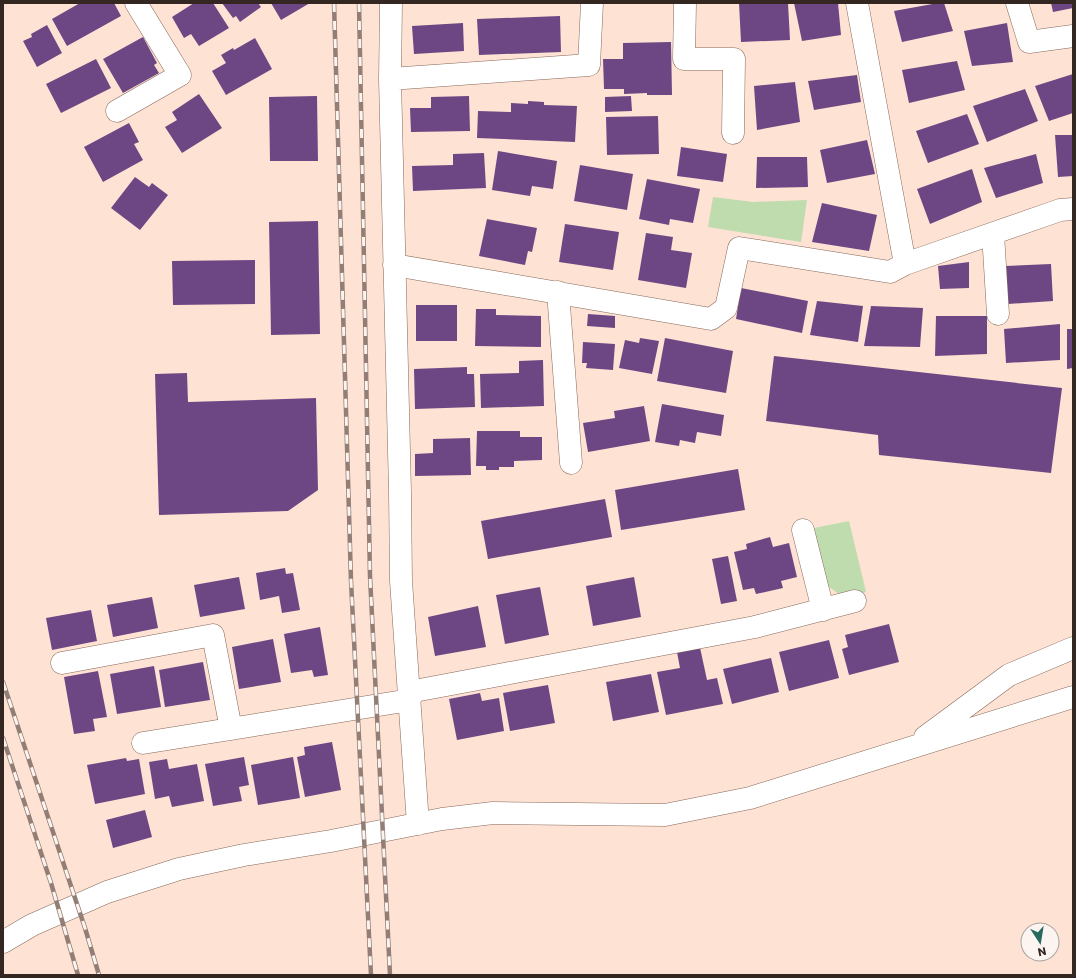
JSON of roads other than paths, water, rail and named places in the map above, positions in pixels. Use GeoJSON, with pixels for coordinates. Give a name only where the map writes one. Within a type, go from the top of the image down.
{"type":"FeatureCollection","features":[{"type":"Feature","properties":{"kind":"street"},"geometry":{"type":"LineString","coordinates":[[116,111],[180,75],[136,3]]}},
{"type":"Feature","properties":{"kind":"street"},"geometry":{"type":"LineString","coordinates":[[391,3],[390,79],[401,581],[418,824]]}},
{"type":"Feature","properties":{"kind":"street"},"geometry":{"type":"LineString","coordinates":[[390,79],[589,65],[592,3]]}},
{"type":"Feature","properties":{"kind":"street"},"geometry":{"type":"LineString","coordinates":[[685,3],[684,60],[734,59],[733,133]]}},
{"type":"Feature","properties":{"kind":"street"},"geometry":{"type":"LineString","coordinates":[[857,3],[905,264]]}},
{"type":"Feature","properties":{"kind":"street"},"geometry":{"type":"LineString","coordinates":[[1017,3],[1029,42],[1073,36]]}},
{"type":"Feature","properties":{"kind":"street"},"geometry":{"type":"LineString","coordinates":[[394,265],[712,319],[726,308],[740,248],[890,272],[905,264],[1060,210],[1073,209]]}},
{"type":"Feature","properties":{"kind":"street"},"geometry":{"type":"LineString","coordinates":[[993,234],[998,314]]}},
{"type":"Feature","properties":{"kind":"street"},"geometry":{"type":"LineString","coordinates":[[558,292],[571,463]]}},
{"type":"Feature","properties":{"kind":"street"},"geometry":{"type":"LineString","coordinates":[[803,530],[823,610]]}},
{"type":"Feature","properties":{"kind":"street"},"geometry":{"type":"LineString","coordinates":[[143,744],[409,696],[755,627],[855,601]]}},
{"type":"Feature","properties":{"kind":"street"},"geometry":{"type":"LineString","coordinates":[[62,663],[213,635],[231,729]]}},
{"type":"Feature","properties":{"kind":"street"},"geometry":{"type":"LineString","coordinates":[[912,747],[1009,675],[1073,648]]}},
{"type":"Feature","properties":{"kind":"street"},"geometry":{"type":"LineString","coordinates":[[3,942],[32,925],[106,892],[179,869],[244,855],[418,824],[442,818],[493,813],[665,815],[750,798],[1073,697]]}},
{"type":"Feature","properties":{"kind":"railway"},"geometry":{"type":"LineString","coordinates":[[334,3],[351,581],[371,975]]}},
{"type":"Feature","properties":{"kind":"railway"},"geometry":{"type":"LineString","coordinates":[[359,3],[370,576],[390,975]]}},
{"type":"Feature","properties":{"kind":"railway"},"geometry":{"type":"LineString","coordinates":[[3,682],[85,928],[99,975]]}},
{"type":"Feature","properties":{"kind":"railway"},"geometry":{"type":"LineString","coordinates":[[3,738],[51,883],[78,975]]}}]}
